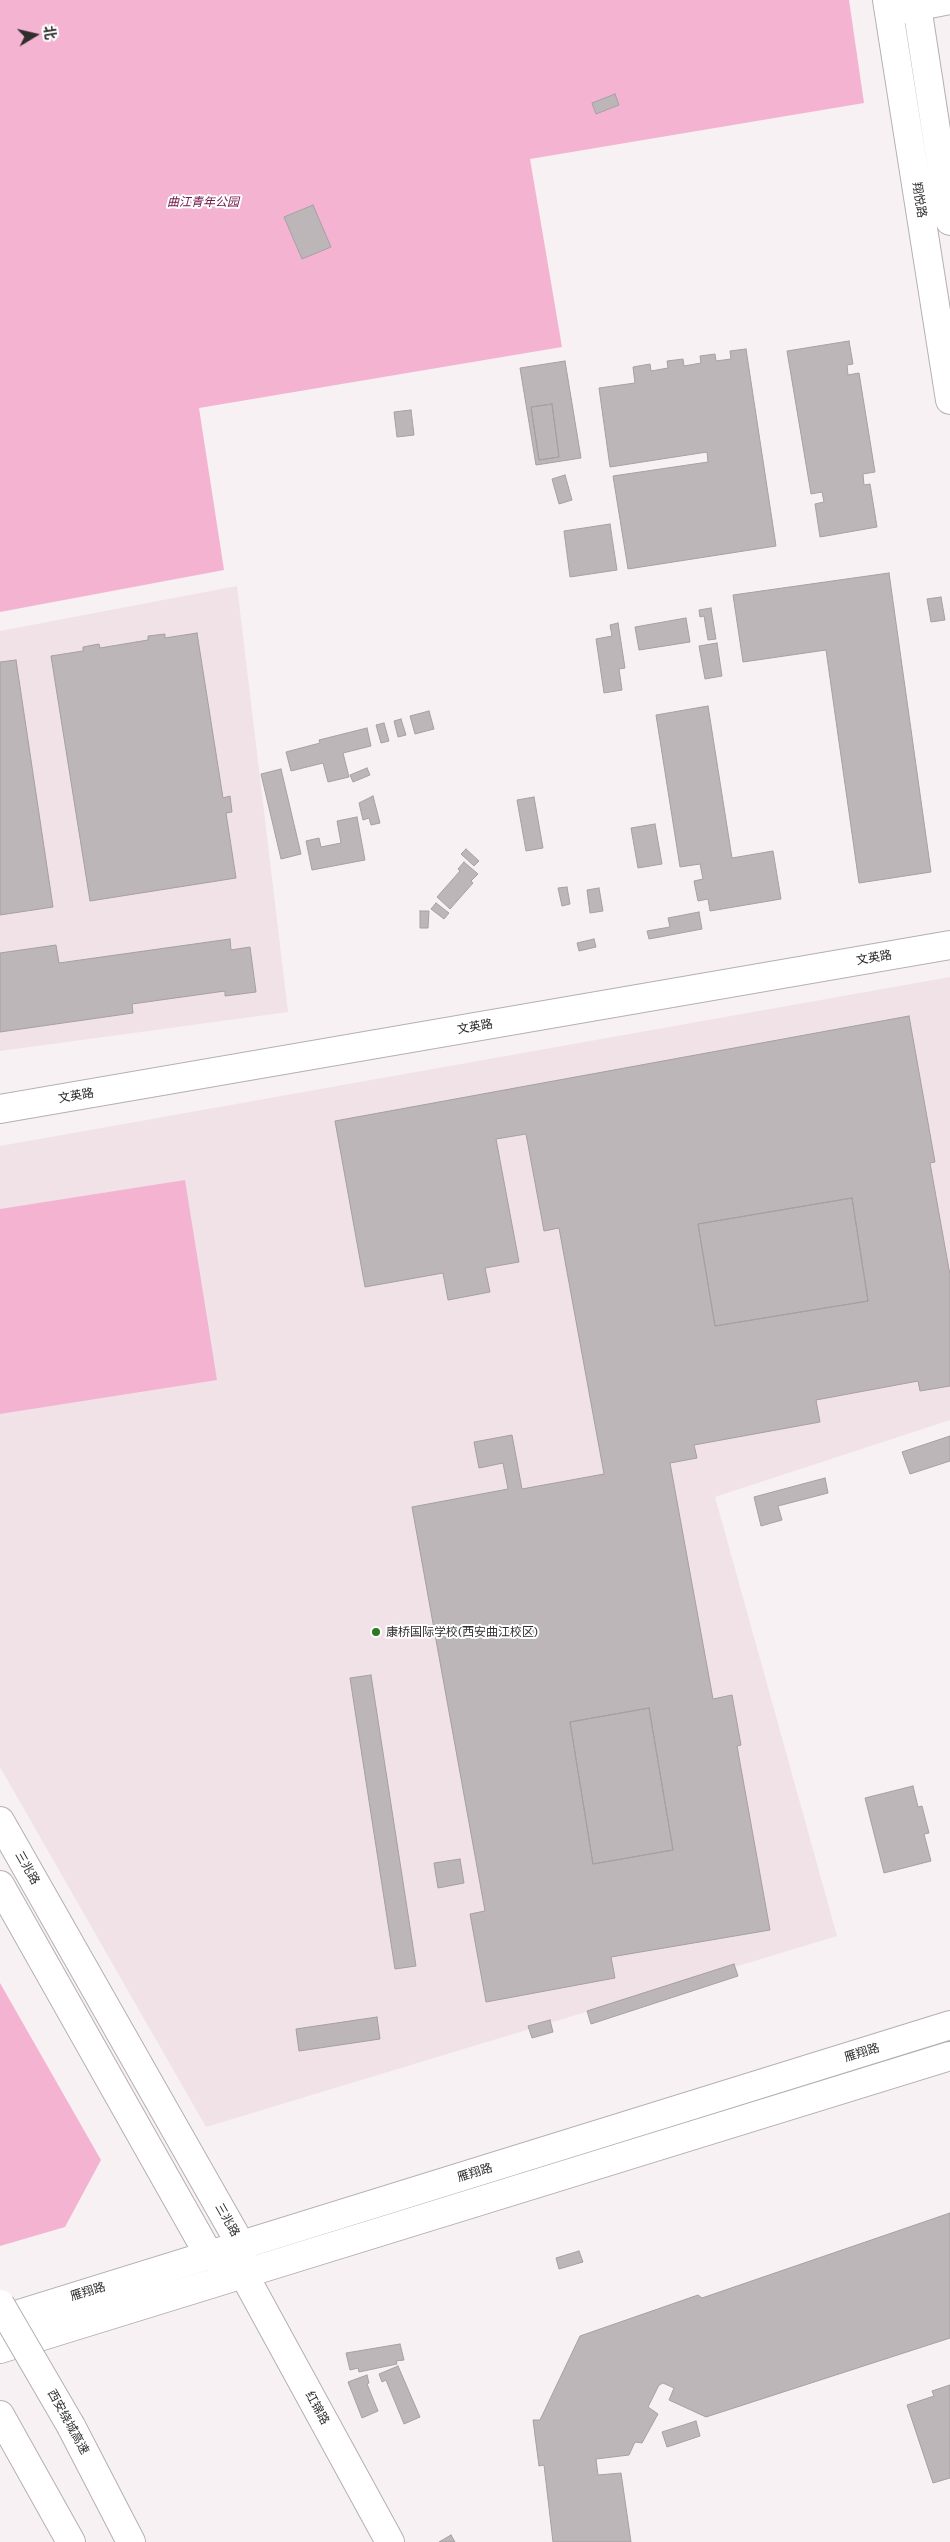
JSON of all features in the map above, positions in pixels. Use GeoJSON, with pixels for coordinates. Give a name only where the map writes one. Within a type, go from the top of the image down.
{"type":"FeatureCollection","features":[{"type":"Feature","properties":{"kind":"main road"},"geometry":{"type":"LineString","coordinates":[[917,4],[950,221]]}},
{"type":"Feature","properties":{"kind":"main road","name":"翔悦路"},"geometry":{"type":"LineString","coordinates":[[888,7],[950,400]]}},
{"type":"Feature","properties":{"kind":"main road","name":"文英路"},"geometry":{"type":"LineString","coordinates":[[0,1090],[950,926]]}},
{"type":"Feature","properties":{"kind":"main road","name":"文英路"},"geometry":{"type":"LineString","coordinates":[[0,1110],[950,945]]}},
{"type":"Feature","properties":{"kind":"main road","name":"三兆路"},"geometry":{"type":"LineString","coordinates":[[0,1821],[241,2245],[243,2273]]}},
{"type":"Feature","properties":{"kind":"main road"},"geometry":{"type":"LineString","coordinates":[[0,1886],[209,2255],[243,2273]]}},
{"type":"Feature","properties":{"kind":"main road","name":"雁翔路"},"geometry":{"type":"LineString","coordinates":[[0,2320],[950,2025]]}},
{"type":"Feature","properties":{"kind":"main road"},"geometry":{"type":"LineString","coordinates":[[0,2350],[243,2273],[950,2056]]}},
{"type":"Feature","properties":{"kind":"main road","name":"红锦路"},"geometry":{"type":"LineString","coordinates":[[243,2273],[390,2542]]}},
{"type":"Feature","properties":{"kind":"main road","name":"西安绕城高速"},"geometry":{"type":"LineString","coordinates":[[0,2304],[71,2426],[131,2542]]}},
{"type":"Feature","properties":{"kind":"main road"},"geometry":{"type":"LineString","coordinates":[[0,2415],[71,2542]]}},
{"type":"Feature","properties":{"kind":"street"},"geometry":{"type":"LineString","coordinates":[[888,7],[950,2]]}},
{"type":"Feature","properties":{"kind":"shaded area"},"geometry":{"type":"Polygon","coordinates":[[[237,586],[288,1012],[0,1051],[0,631],[237,586]]]}},
{"type":"Feature","properties":{"kind":"shaded area","name":"康桥国际学校(西安曲江校区)"},"geometry":{"type":"Polygon","coordinates":[[[950,977],[950,1420],[715,1497],[837,1936],[206,2127],[0,1767],[0,1146],[950,977]]]}},
{"type":"Feature","properties":{"kind":"green space","name":"曲江青年公园"},"geometry":{"type":"Polygon","coordinates":[[[0,0],[849,0],[864,103],[530,159],[562,347],[199,408],[224,570],[0,612],[0,0]]]}},
{"type":"Feature","properties":{"kind":"green space"},"geometry":{"type":"Polygon","coordinates":[[[185,1180],[217,1380],[0,1414],[0,1209],[185,1180]]]}},
{"type":"Feature","properties":{"kind":"green space"},"geometry":{"type":"Polygon","coordinates":[[[0,1983],[101,2160],[65,2227],[0,2246],[0,1983]]]}},
{"type":"Feature","properties":{"kind":"building"},"geometry":{"type":"Polygon","coordinates":[[[615,94],[619,105],[596,114],[592,103],[615,94]]]}},
{"type":"Feature","properties":{"kind":"building"},"geometry":{"type":"Polygon","coordinates":[[[313,205],[331,247],[302,259],[284,217],[313,205]]]}},
{"type":"Feature","properties":{"kind":"building"},"geometry":{"type":"Polygon","coordinates":[[[849,341],[853,364],[847,365],[848,375],[859,373],[875,472],[863,474],[864,485],[870,484],[877,527],[820,537],[815,504],[824,502],[822,492],[811,494],[787,351],[849,341]]]}},
{"type":"Feature","properties":{"kind":"building"},"geometry":{"type":"Polygon","coordinates":[[[746,349],[776,546],[628,569],[613,476],[708,462],[707,452],[610,467],[599,388],[635,383],[633,367],[650,364],[651,371],[668,368],[667,361],[683,359],[684,366],[701,363],[700,356],[715,354],[716,361],[731,359],[730,351],[746,349]]]}},
{"type":"Feature","properties":{"kind":"building"},"geometry":{"type":"Polygon","coordinates":[[[565,361],[581,458],[536,465],[520,368],[565,361]],[[552,404],[531,407],[539,460],[559,457],[552,404]]]}},
{"type":"Feature","properties":{"kind":"building"},"geometry":{"type":"Polygon","coordinates":[[[552,404],[559,457],[539,460],[531,407],[552,404]]]}},
{"type":"Feature","properties":{"kind":"building"},"geometry":{"type":"Polygon","coordinates":[[[411,410],[414,435],[397,437],[394,412],[411,410]]]}},
{"type":"Feature","properties":{"kind":"building"},"geometry":{"type":"Polygon","coordinates":[[[565,475],[572,500],[559,504],[552,479],[565,475]]]}},
{"type":"Feature","properties":{"kind":"building"},"geometry":{"type":"Polygon","coordinates":[[[610,524],[617,570],[570,577],[564,531],[610,524]]]}},
{"type":"Feature","properties":{"kind":"building"},"geometry":{"type":"Polygon","coordinates":[[[889,573],[931,872],[859,883],[826,650],[743,662],[733,595],[889,573]]]}},
{"type":"Feature","properties":{"kind":"building"},"geometry":{"type":"Polygon","coordinates":[[[941,597],[945,620],[931,622],[927,599],[941,597]]]}},
{"type":"Feature","properties":{"kind":"building"},"geometry":{"type":"Polygon","coordinates":[[[711,608],[716,639],[708,640],[704,616],[700,617],[699,610],[711,608]]]}},
{"type":"Feature","properties":{"kind":"building"},"geometry":{"type":"Polygon","coordinates":[[[686,618],[690,642],[639,650],[635,627],[686,618]]]}},
{"type":"Feature","properties":{"kind":"building"},"geometry":{"type":"Polygon","coordinates":[[[618,623],[625,668],[619,669],[622,690],[604,693],[596,639],[612,636],[610,625],[618,623]]]}},
{"type":"Feature","properties":{"kind":"building"},"geometry":{"type":"Polygon","coordinates":[[[197,633],[223,798],[230,796],[232,812],[226,813],[236,878],[90,901],[51,656],[83,651],[83,647],[99,644],[100,648],[148,640],[148,636],[165,634],[165,638],[197,633]]]}},
{"type":"Feature","properties":{"kind":"building"},"geometry":{"type":"Polygon","coordinates":[[[717,643],[722,676],[705,679],[699,646],[717,643]]]}},
{"type":"Feature","properties":{"kind":"building"},"geometry":{"type":"Polygon","coordinates":[[[16,660],[53,907],[0,915],[0,662],[16,660]]]}},
{"type":"Feature","properties":{"kind":"building"},"geometry":{"type":"Polygon","coordinates":[[[708,706],[732,858],[773,851],[781,899],[710,911],[708,899],[698,901],[694,881],[703,879],[700,864],[680,867],[656,715],[708,706]]]}},
{"type":"Feature","properties":{"kind":"building"},"geometry":{"type":"Polygon","coordinates":[[[429,711],[434,729],[415,734],[410,716],[429,711]]]}},
{"type":"Feature","properties":{"kind":"building"},"geometry":{"type":"Polygon","coordinates":[[[401,719],[406,735],[398,737],[394,721],[401,719]]]}},
{"type":"Feature","properties":{"kind":"building"},"geometry":{"type":"Polygon","coordinates":[[[384,723],[389,741],[381,743],[376,725],[384,723]]]}},
{"type":"Feature","properties":{"kind":"building"},"geometry":{"type":"Polygon","coordinates":[[[367,728],[371,746],[343,753],[349,777],[328,782],[323,763],[291,771],[286,752],[320,743],[319,740],[367,728]]]}},
{"type":"Feature","properties":{"kind":"building"},"geometry":{"type":"Polygon","coordinates":[[[367,768],[370,775],[353,782],[350,775],[367,768]]]}},
{"type":"Feature","properties":{"kind":"building"},"geometry":{"type":"Polygon","coordinates":[[[281,769],[301,854],[281,859],[261,774],[281,769]]]}},
{"type":"Feature","properties":{"kind":"building"},"geometry":{"type":"Polygon","coordinates":[[[373,796],[380,823],[371,825],[369,818],[363,820],[359,803],[373,796]]]}},
{"type":"Feature","properties":{"kind":"building"},"geometry":{"type":"Polygon","coordinates":[[[534,797],[543,848],[526,851],[517,800],[534,797]]]}},
{"type":"Feature","properties":{"kind":"building"},"geometry":{"type":"Polygon","coordinates":[[[357,817],[365,860],[312,870],[306,841],[319,838],[321,847],[341,843],[337,821],[357,817]]]}},
{"type":"Feature","properties":{"kind":"building"},"geometry":{"type":"Polygon","coordinates":[[[655,824],[662,864],[638,868],[631,828],[655,824]]]}},
{"type":"Feature","properties":{"kind":"building"},"geometry":{"type":"Polygon","coordinates":[[[466,849],[479,861],[474,866],[461,854],[466,849]]]}},
{"type":"Feature","properties":{"kind":"building"},"geometry":{"type":"Polygon","coordinates":[[[464,862],[478,874],[471,881],[473,883],[450,909],[437,897],[460,871],[458,869],[464,862]]]}},
{"type":"Feature","properties":{"kind":"building"},"geometry":{"type":"Polygon","coordinates":[[[567,887],[570,904],[562,906],[558,888],[567,887]]]}},
{"type":"Feature","properties":{"kind":"building"},"geometry":{"type":"Polygon","coordinates":[[[599,888],[603,911],[590,913],[587,890],[599,888]]]}},
{"type":"Feature","properties":{"kind":"building"},"geometry":{"type":"Polygon","coordinates":[[[436,903],[449,913],[444,919],[431,909],[436,903]]]}},
{"type":"Feature","properties":{"kind":"building"},"geometry":{"type":"Polygon","coordinates":[[[420,911],[429,911],[428,928],[420,928],[420,911]]]}},
{"type":"Feature","properties":{"kind":"building"},"geometry":{"type":"Polygon","coordinates":[[[699,912],[702,929],[649,939],[647,931],[670,927],[668,918],[699,912]]]}},
{"type":"Feature","properties":{"kind":"building"},"geometry":{"type":"Polygon","coordinates":[[[230,939],[231,950],[250,947],[256,992],[225,996],[225,991],[132,1004],[133,1013],[0,1032],[0,953],[56,945],[59,963],[230,939]]]}},
{"type":"Feature","properties":{"kind":"building"},"geometry":{"type":"Polygon","coordinates":[[[594,939],[596,947],[579,951],[577,943],[594,939]]]}},
{"type":"Feature","properties":{"kind":"building"},"geometry":{"type":"Polygon","coordinates":[[[909,1016],[935,1162],[930,1163],[950,1275],[950,1386],[920,1391],[918,1381],[816,1400],[820,1422],[694,1445],[697,1458],[670,1463],[713,1699],[732,1695],[741,1745],[737,1746],[770,1930],[611,1957],[615,1978],[486,2002],[470,1914],[485,1911],[412,1507],[508,1489],[503,1463],[479,1468],[474,1442],[512,1435],[522,1489],[604,1474],[559,1228],[544,1231],[526,1134],[496,1139],[519,1262],[485,1268],[490,1292],[448,1300],[443,1273],[365,1287],[335,1121],[909,1016]],[[852,1198],[698,1224],[715,1326],[868,1301],[852,1198]],[[649,1708],[570,1722],[593,1864],[673,1850],[649,1708]]]}},
{"type":"Feature","properties":{"kind":"building"},"geometry":{"type":"Polygon","coordinates":[[[852,1198],[868,1301],[715,1326],[698,1224],[852,1198]]]}},
{"type":"Feature","properties":{"kind":"building"},"geometry":{"type":"Polygon","coordinates":[[[950,1436],[950,1461],[910,1474],[902,1452],[950,1436]]]}},
{"type":"Feature","properties":{"kind":"building"},"geometry":{"type":"Polygon","coordinates":[[[825,1478],[828,1493],[778,1506],[782,1520],[761,1526],[754,1497],[825,1478]]]}},
{"type":"Feature","properties":{"kind":"building"},"geometry":{"type":"Polygon","coordinates":[[[371,1675],[416,1966],[395,1969],[350,1678],[371,1675]]]}},
{"type":"Feature","properties":{"kind":"building"},"geometry":{"type":"Polygon","coordinates":[[[649,1708],[673,1850],[593,1864],[570,1722],[649,1708]]]}},
{"type":"Feature","properties":{"kind":"building"},"geometry":{"type":"Polygon","coordinates":[[[913,1786],[918,1807],[922,1806],[929,1833],[924,1834],[931,1861],[884,1873],[865,1798],[913,1786]]]}},
{"type":"Feature","properties":{"kind":"building"},"geometry":{"type":"Polygon","coordinates":[[[460,1859],[464,1883],[438,1888],[434,1863],[460,1859]]]}},
{"type":"Feature","properties":{"kind":"building"},"geometry":{"type":"Polygon","coordinates":[[[734,1964],[738,1976],[591,2024],[587,2011],[734,1964]]]}},
{"type":"Feature","properties":{"kind":"building"},"geometry":{"type":"Polygon","coordinates":[[[377,2017],[380,2039],[299,2051],[296,2029],[377,2017]]]}},
{"type":"Feature","properties":{"kind":"building"},"geometry":{"type":"Polygon","coordinates":[[[550,2020],[553,2032],[532,2038],[528,2026],[550,2020]]]}},
{"type":"Feature","properties":{"kind":"building"},"geometry":{"type":"Polygon","coordinates":[[[950,2213],[950,2338],[706,2417],[669,2400],[674,2388],[663,2383],[659,2385],[648,2407],[658,2414],[642,2443],[635,2442],[629,2455],[596,2459],[598,2475],[621,2473],[631,2542],[553,2542],[544,2465],[539,2466],[533,2420],[540,2420],[580,2336],[698,2295],[702,2298],[950,2213]]]}},
{"type":"Feature","properties":{"kind":"building"},"geometry":{"type":"Polygon","coordinates":[[[579,2251],[583,2262],[559,2269],[556,2258],[579,2251]]]}},
{"type":"Feature","properties":{"kind":"building"},"geometry":{"type":"Polygon","coordinates":[[[400,2344],[404,2360],[396,2361],[397,2364],[359,2372],[358,2368],[350,2370],[346,2353],[400,2344]]]}},
{"type":"Feature","properties":{"kind":"building"},"geometry":{"type":"Polygon","coordinates":[[[398,2366],[420,2417],[404,2424],[386,2380],[382,2382],[379,2374],[398,2366]]]}},
{"type":"Feature","properties":{"kind":"building"},"geometry":{"type":"Polygon","coordinates":[[[367,2375],[369,2383],[367,2384],[378,2411],[362,2418],[348,2382],[367,2375]]]}},
{"type":"Feature","properties":{"kind":"building"},"geometry":{"type":"Polygon","coordinates":[[[950,2385],[950,2478],[933,2483],[907,2405],[934,2396],[932,2391],[950,2385]]]}},
{"type":"Feature","properties":{"kind":"building"},"geometry":{"type":"Polygon","coordinates":[[[696,2421],[700,2436],[667,2447],[662,2432],[696,2421]]]}},
{"type":"Feature","properties":{"kind":"building"},"geometry":{"type":"Polygon","coordinates":[[[451,2535],[455,2542],[439,2542],[451,2535]]]}},
{"type":"Feature","properties":{"kind":"place","name":"康桥国际学校(西安曲江校区)"},"geometry":{"type":"Point","coordinates":[376,1632]}}]}
